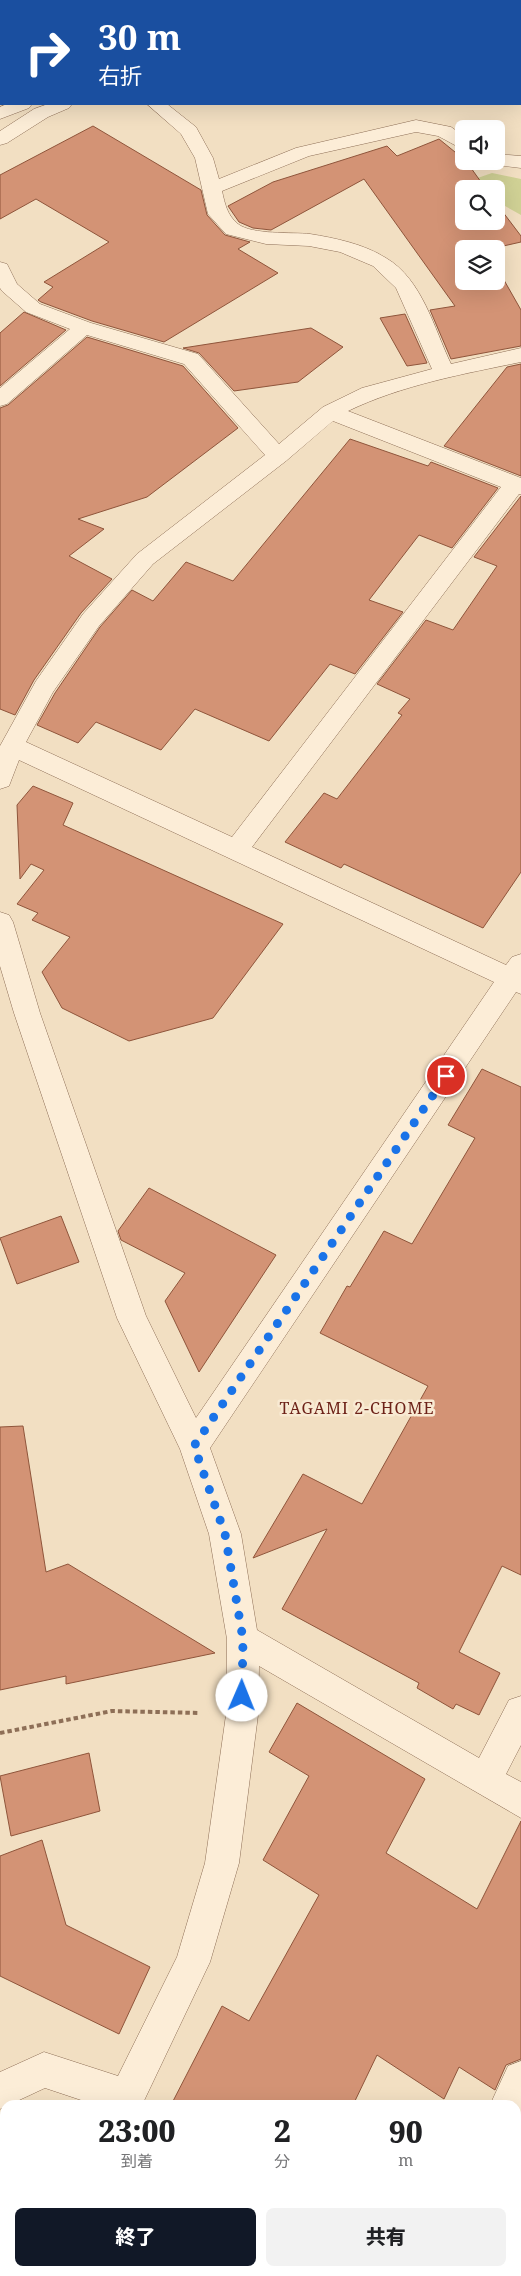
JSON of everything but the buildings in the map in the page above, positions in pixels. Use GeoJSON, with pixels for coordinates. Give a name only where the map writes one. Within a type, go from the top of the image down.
{"type":"FeatureCollection","features":[{"type":"Feature","properties":{"kind":"street"},"geometry":{"type":"LineString","coordinates":[[0,113],[20,105]]}},
{"type":"Feature","properties":{"kind":"street"},"geometry":{"type":"LineString","coordinates":[[0,139],[41,113],[61,105]]}},
{"type":"Feature","properties":{"kind":"street"},"geometry":{"type":"LineString","coordinates":[[157,105],[189,131],[204,158],[218,214],[233,230],[266,238],[309,240],[345,247],[380,262],[405,285],[444,372]]}},
{"type":"Feature","properties":{"kind":"street"},"geometry":{"type":"LineString","coordinates":[[213,188],[303,152],[416,126],[444,131],[455,138]]}},
{"type":"Feature","properties":{"kind":"street"},"geometry":{"type":"LineString","coordinates":[[505,161],[521,162]]}},
{"type":"Feature","properties":{"kind":"street"},"geometry":{"type":"LineString","coordinates":[[0,268],[9,287],[33,308],[191,359],[278,456]]}},
{"type":"Feature","properties":{"kind":"street"},"geometry":{"type":"LineString","coordinates":[[0,399],[84,326]]}},
{"type":"Feature","properties":{"kind":"street"},"geometry":{"type":"LineString","coordinates":[[0,780],[12,746],[44,687],[91,620],[145,559],[278,456],[330,412],[369,393],[444,372],[521,354]]}},
{"type":"Feature","properties":{"kind":"street"},"geometry":{"type":"LineString","coordinates":[[236,850],[518,485],[330,412]]}},
{"type":"Feature","properties":{"kind":"street"},"geometry":{"type":"LineString","coordinates":[[12,746],[236,850],[518,975],[194,1446]]}},
{"type":"Feature","properties":{"kind":"street"},"geometry":{"type":"LineString","coordinates":[[0,922],[27,1013],[132,1318],[194,1446],[225,1534],[243,1639],[242,1714],[222,1864],[193,1962],[124,2100]]}},
{"type":"Feature","properties":{"kind":"street"},"geometry":{"type":"LineString","coordinates":[[243,1639],[521,1801]]}},
{"type":"Feature","properties":{"kind":"street"},"geometry":{"type":"LineString","coordinates":[[485,1780],[521,1712]]}},
{"type":"Feature","properties":{"kind":"street"},"geometry":{"type":"LineString","coordinates":[[0,2091],[44,2070],[121,2100]]}},
{"type":"Feature","properties":{"kind":"street"},"geometry":{"type":"LineString","coordinates":[[510,2100],[521,2079]]}},
{"type":"Feature","properties":{"kind":"path"},"geometry":{"type":"LineString","coordinates":[[0,1733],[112,1711],[242,1714]]}},
{"type":"Feature","properties":{"kind":"green space"},"geometry":{"type":"Polygon","coordinates":[[[492,173],[521,179],[521,215],[505,206],[505,180],[472,180],[492,173]]]}},
{"type":"Feature","properties":{"kind":"district","name":"TAGAMI 2-CHOME"},"geometry":{"type":"Point","coordinates":[357,1408]}},
{"type":"Feature","properties":{"kind":"route"},"geometry":{"type":"LineString","coordinates":[[242,1696],[243,1639],[225,1534],[194,1446],[446,1076]]}}]}
